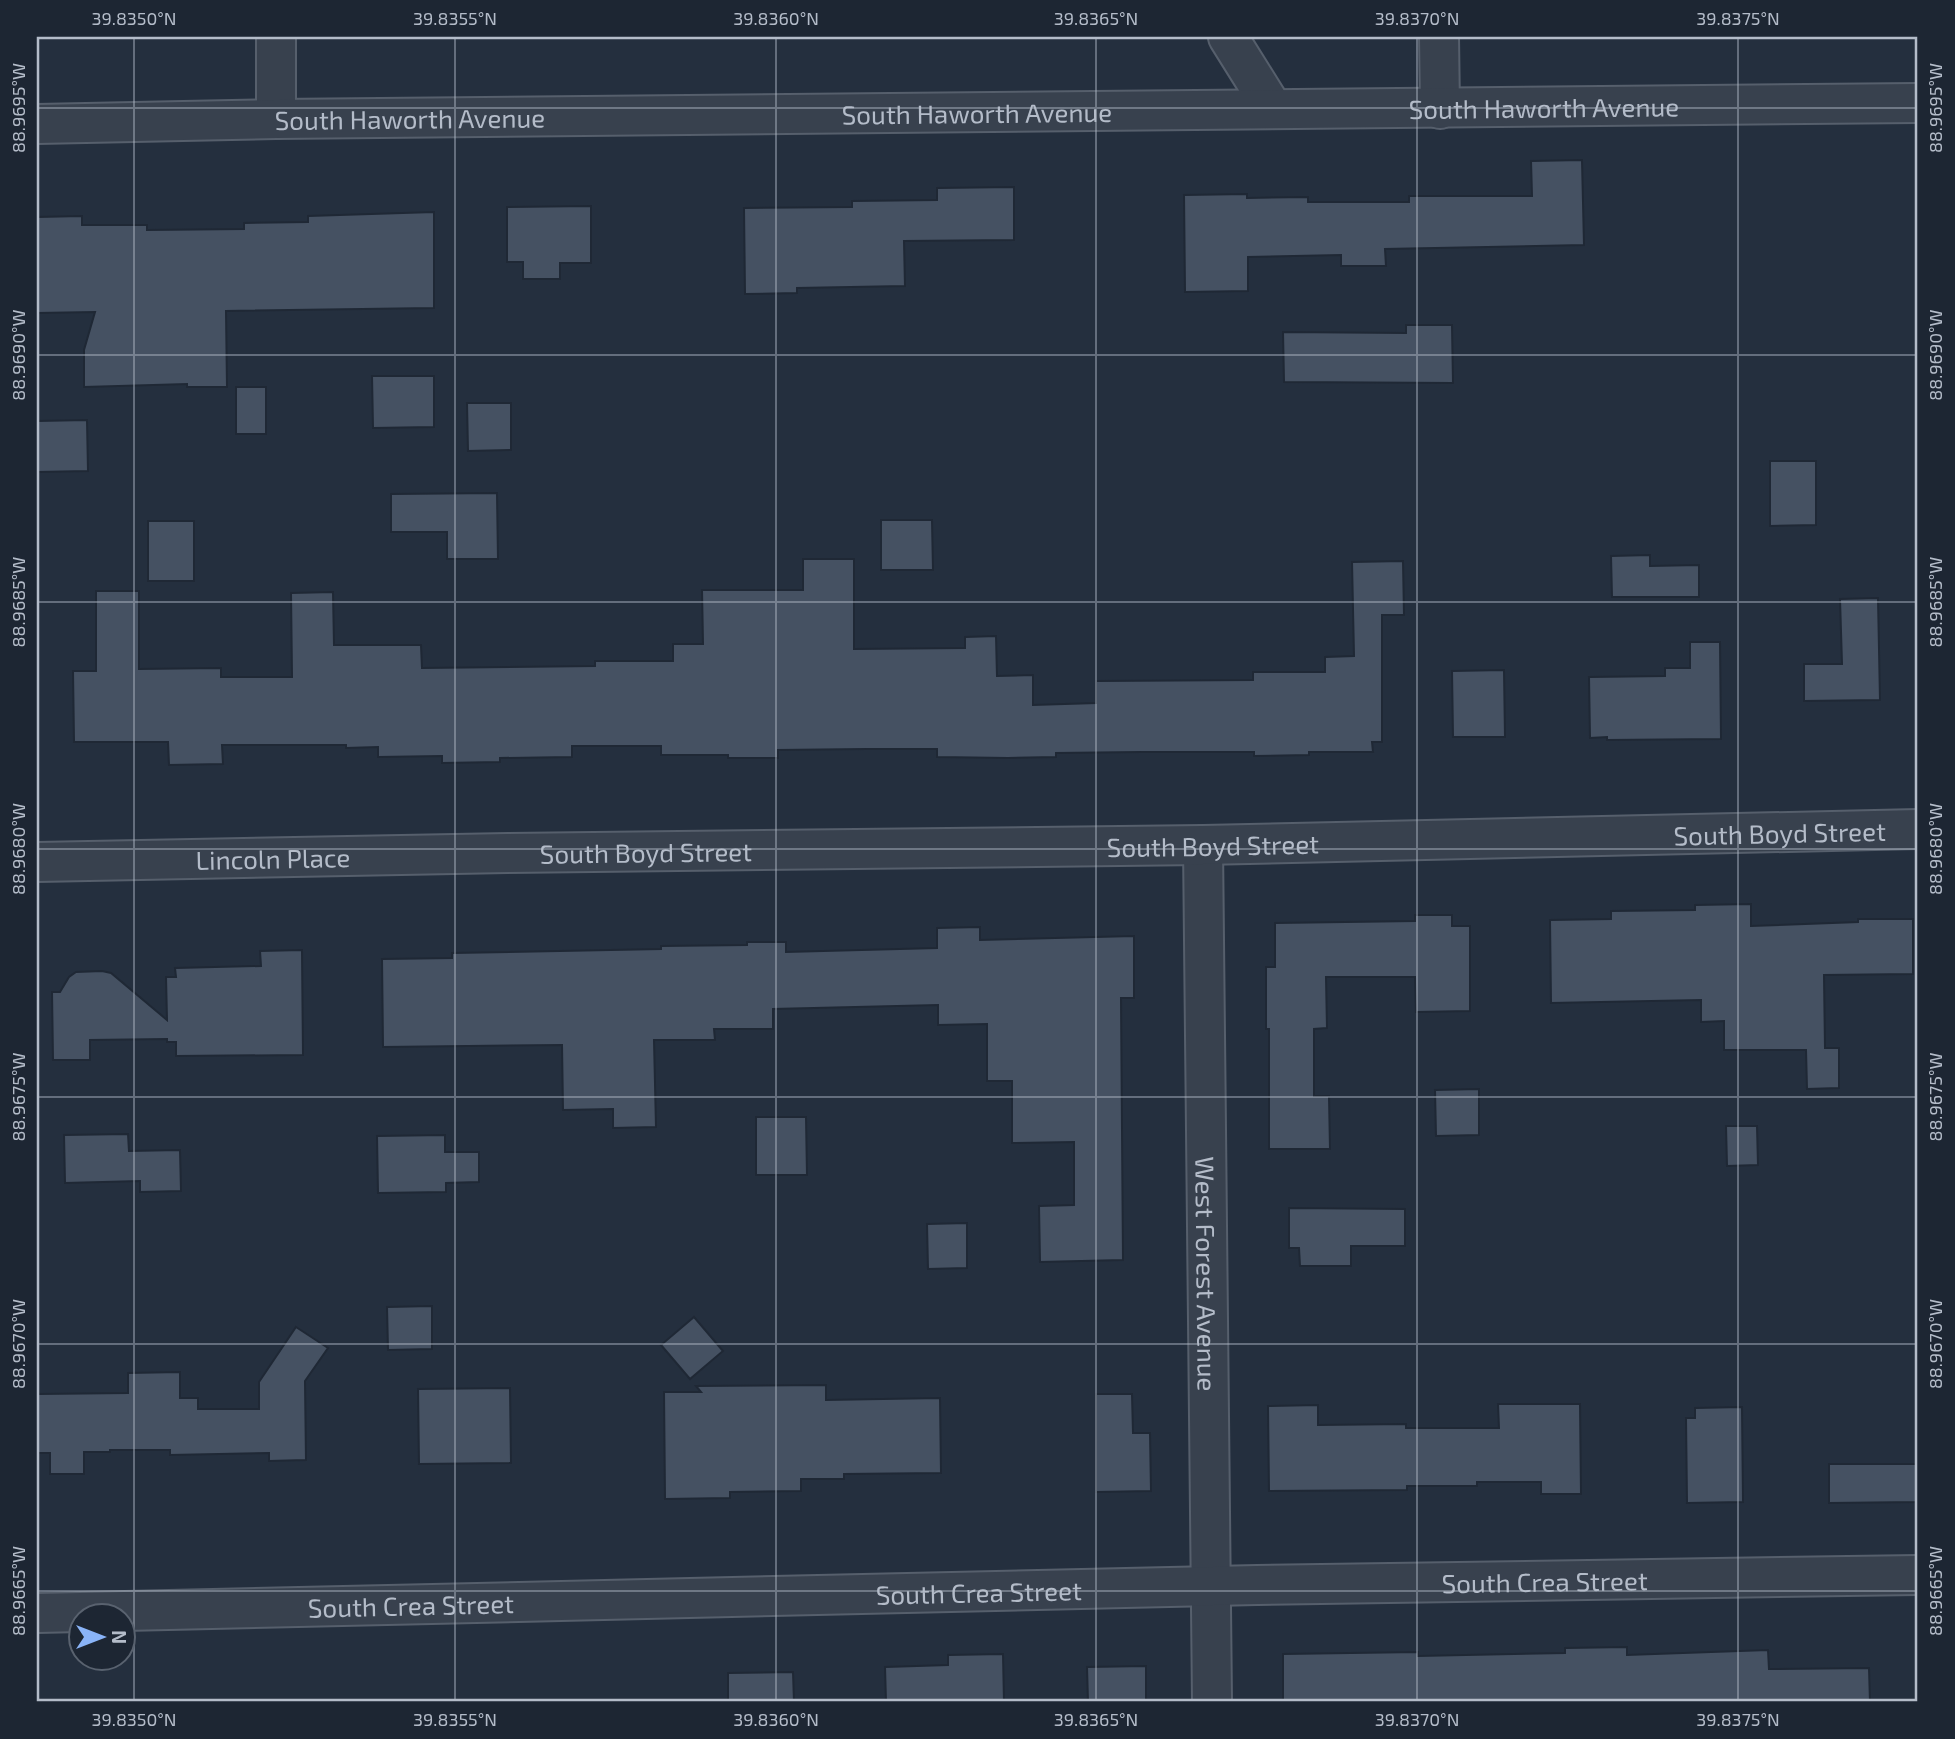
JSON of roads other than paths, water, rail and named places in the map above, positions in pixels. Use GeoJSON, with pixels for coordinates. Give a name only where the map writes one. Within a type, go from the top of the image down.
{"type":"FeatureCollection","features":[{"type":"Feature","properties":{"kind":"street"},"geometry":{"type":"LineString","coordinates":[[275,37],[276,119]]}},
{"type":"Feature","properties":{"kind":"street"},"geometry":{"type":"LineString","coordinates":[[1228,37],[1273,109]]}},
{"type":"Feature","properties":{"kind":"street"},"geometry":{"type":"LineString","coordinates":[[1439,37],[1440,109]]}},
{"type":"Feature","properties":{"kind":"street","name":"South Haworth Avenue"},"geometry":{"type":"LineString","coordinates":[[37,124],[276,119],[1918,103]]}},
{"type":"Feature","properties":{"kind":"street","name":"South Boyd Street"},"geometry":{"type":"LineString","coordinates":[[508,853],[1203,845],[1918,829]]}},
{"type":"Feature","properties":{"kind":"street","name":"West Forest Avenue"},"geometry":{"type":"LineString","coordinates":[[1203,845],[1212,1702]]}},
{"type":"Feature","properties":{"kind":"street","name":"Lincoln Place"},"geometry":{"type":"LineString","coordinates":[[37,863],[508,853]]}},
{"type":"Feature","properties":{"kind":"street","name":"South Crea Street"},"geometry":{"type":"LineString","coordinates":[[37,1613],[1210,1586],[1918,1575]]}}]}
